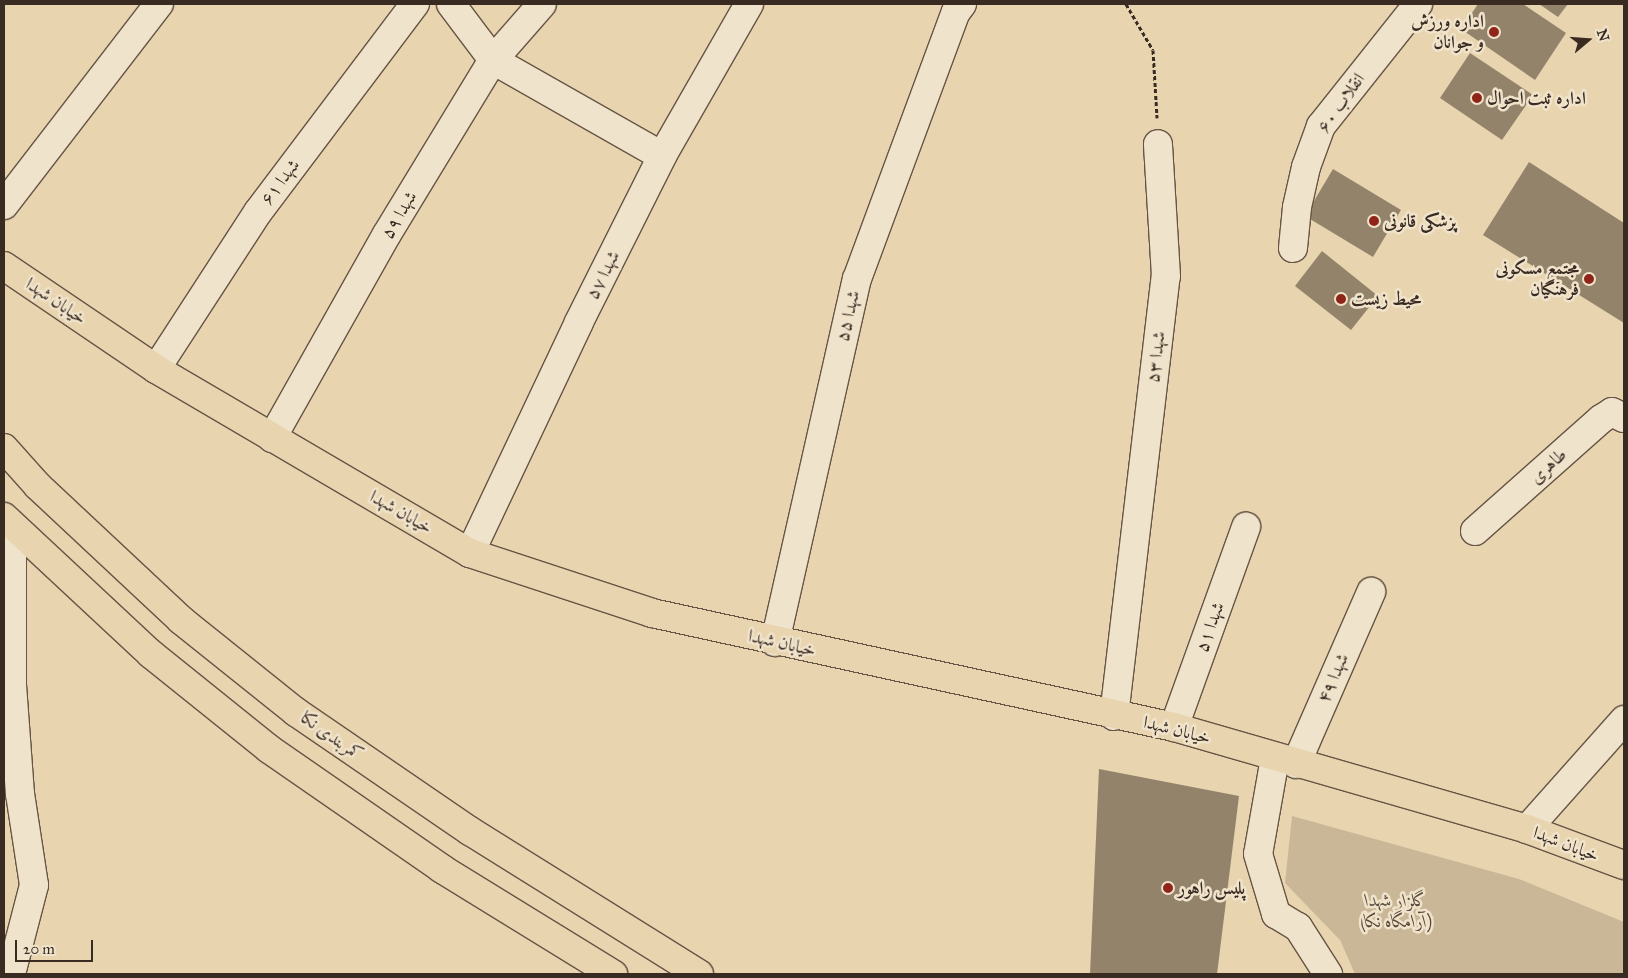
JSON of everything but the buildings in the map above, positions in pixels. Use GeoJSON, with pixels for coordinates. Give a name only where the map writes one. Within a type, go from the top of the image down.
{"type":"FeatureCollection","features":[{"type":"Feature","properties":{"kind":"main road","name":"خیابان شهدا"},"geometry":{"type":"LineString","coordinates":[[4,266],[156,369],[470,553],[652,614],[1114,716],[1174,727],[1285,761],[1526,829],[1624,866]]}},
{"type":"Feature","properties":{"kind":"main road","name":"کمربندی نکا"},"geometry":{"type":"LineString","coordinates":[[4,448],[38,486],[181,620],[296,712],[470,831],[699,974]]}},
{"type":"Feature","properties":{"kind":"main road"},"geometry":{"type":"LineString","coordinates":[[6,532],[78,586],[152,654],[269,750],[442,869],[613,974]]}},
{"type":"Feature","properties":{"kind":"street"},"geometry":{"type":"LineString","coordinates":[[4,205],[159,4]]}},
{"type":"Feature","properties":{"kind":"street","name":"شهدا ۶۱"},"geometry":{"type":"LineString","coordinates":[[156,369],[258,212],[415,4]]}},
{"type":"Feature","properties":{"kind":"street"},"geometry":{"type":"LineString","coordinates":[[451,4],[493,60],[662,156]]}},
{"type":"Feature","properties":{"kind":"street","name":"شهدا ۵۹"},"geometry":{"type":"LineString","coordinates":[[272,438],[387,234],[493,60],[542,4]]}},
{"type":"Feature","properties":{"kind":"street","name":"شهدا ۵۷"},"geometry":{"type":"LineString","coordinates":[[470,553],[579,322],[662,156],[749,4]]}},
{"type":"Feature","properties":{"kind":"street","name":"شهدا ۵۵"},"geometry":{"type":"LineString","coordinates":[[775,642],[857,279],[956,12],[962,4]]}},
{"type":"Feature","properties":{"kind":"street","name":"انقلاب ۶۰"},"geometry":{"type":"LineString","coordinates":[[1293,248],[1297,207],[1306,167],[1321,126],[1418,4]]}},
{"type":"Feature","properties":{"kind":"street","name":"شهدا ۵۳"},"geometry":{"type":"LineString","coordinates":[[1114,716],[1166,276],[1158,144]]}},
{"type":"Feature","properties":{"kind":"street","name":"طاهری"},"geometry":{"type":"LineString","coordinates":[[1475,531],[1601,419],[1612,412],[1624,418]]}},
{"type":"Feature","properties":{"kind":"street","name":"شهدا ۵۱"},"geometry":{"type":"LineString","coordinates":[[1174,727],[1246,527]]}},
{"type":"Feature","properties":{"kind":"street"},"geometry":{"type":"LineString","coordinates":[[6,532],[12,686],[20,794],[34,885],[11,974]]}},
{"type":"Feature","properties":{"kind":"street","name":"شهدا ۴۹"},"geometry":{"type":"LineString","coordinates":[[1328,974],[1298,926],[1276,914],[1258,854],[1285,761],[1371,592]]}},
{"type":"Feature","properties":{"kind":"street"},"geometry":{"type":"LineString","coordinates":[[1526,829],[1624,720]]}},
{"type":"Feature","properties":{"kind":"path"},"geometry":{"type":"LineString","coordinates":[[1126,4],[1153,50],[1158,144]]}},
{"type":"Feature","properties":{"kind":"green space","name":"گلزار شهدا (آرامگاه نکا)"},"geometry":{"type":"Polygon","coordinates":[[[1292,816],[1519,879],[1624,922],[1624,974],[1355,974],[1340,940],[1285,883],[1292,816]]]}},
{"type":"Feature","properties":{"kind":"place","name":"اداره ورزش و جوانان"},"geometry":{"type":"Point","coordinates":[1494,32]}},
{"type":"Feature","properties":{"kind":"place","name":"اداره ثبت احوال"},"geometry":{"type":"Point","coordinates":[1477,98]}},
{"type":"Feature","properties":{"kind":"place","name":"پزشکی قانونی"},"geometry":{"type":"Point","coordinates":[1374,221]}},
{"type":"Feature","properties":{"kind":"place","name":"مجتمع مسکونی فرهنگیان"},"geometry":{"type":"Point","coordinates":[1589,279]}},
{"type":"Feature","properties":{"kind":"place","name":"محیط زیست"},"geometry":{"type":"Point","coordinates":[1341,299]}},
{"type":"Feature","properties":{"kind":"place","name":"پلیس راهور"},"geometry":{"type":"Point","coordinates":[1168,888]}}]}
